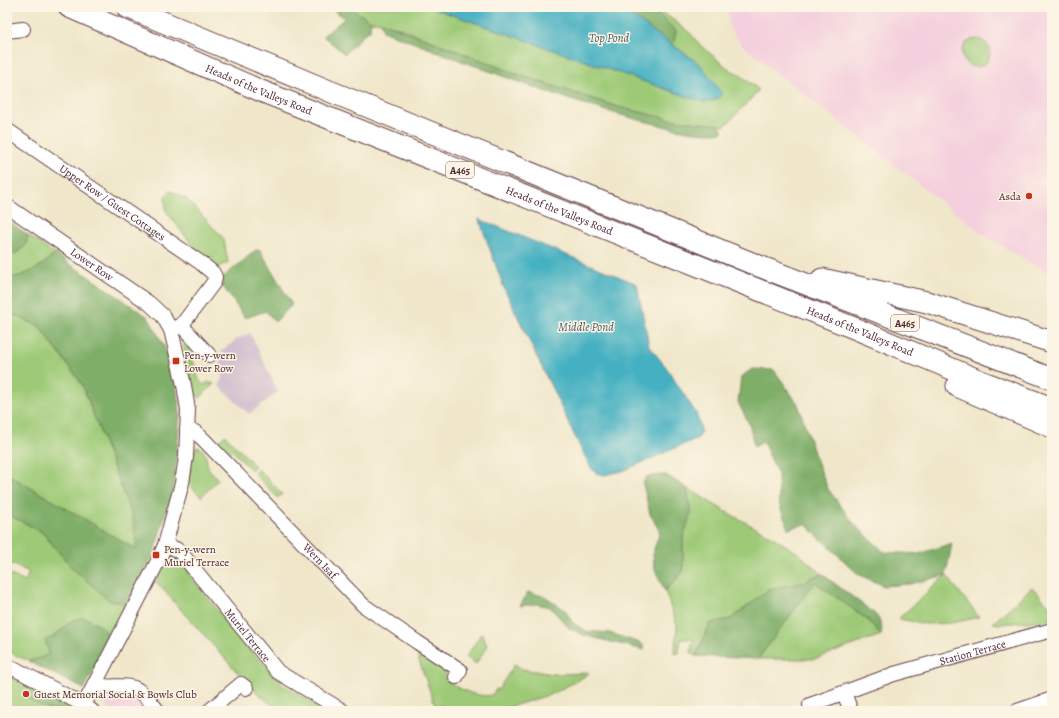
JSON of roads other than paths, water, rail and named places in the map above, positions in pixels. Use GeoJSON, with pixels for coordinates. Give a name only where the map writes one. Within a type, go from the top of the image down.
{"type":"FeatureCollection","features":[{"type":"Feature","properties":{"kind":"highway","name":"Heads of the Valleys Road"},"geometry":{"type":"LineString","coordinates":[[68,7],[261,92],[854,328],[983,382],[1052,408]]}},
{"type":"Feature","properties":{"kind":"highway","name":"A465"},"geometry":{"type":"LineString","coordinates":[[127,7],[759,266],[1052,379]]}},
{"type":"Feature","properties":{"kind":"highway"},"geometry":{"type":"LineString","coordinates":[[759,266],[927,302],[1052,342]]}},
{"type":"Feature","properties":{"kind":"highway"},"geometry":{"type":"LineString","coordinates":[[854,328],[879,353],[1052,427]]}},
{"type":"Feature","properties":{"kind":"street"},"geometry":{"type":"LineString","coordinates":[[7,31],[23,29]]}},
{"type":"Feature","properties":{"kind":"street","name":"Upper Row / Guest Cottages"},"geometry":{"type":"LineString","coordinates":[[7,130],[201,262],[213,273],[215,277],[214,282],[176,328]]}},
{"type":"Feature","properties":{"kind":"street","name":"Lower Row"},"geometry":{"type":"LineString","coordinates":[[7,206],[149,303],[176,328]]}},
{"type":"Feature","properties":{"kind":"street"},"geometry":{"type":"LineString","coordinates":[[176,328],[209,355]]}},
{"type":"Feature","properties":{"kind":"street"},"geometry":{"type":"LineString","coordinates":[[7,666],[88,708],[94,684],[165,545],[182,483],[186,457],[188,410],[177,351],[176,328]]}},
{"type":"Feature","properties":{"kind":"street","name":"Wern Isaf"},"geometry":{"type":"LineString","coordinates":[[187,430],[195,432],[202,438],[363,605],[392,626],[460,670],[456,677]]}},
{"type":"Feature","properties":{"kind":"street","name":"Muriel Terrace"},"geometry":{"type":"LineString","coordinates":[[165,545],[182,553],[278,672],[343,711]]}},
{"type":"Feature","properties":{"kind":"street","name":"Station Terrace"},"geometry":{"type":"LineString","coordinates":[[844,693],[869,682],[894,674],[1052,630]]}},
{"type":"Feature","properties":{"kind":"street"},"geometry":{"type":"LineString","coordinates":[[94,684],[103,687],[128,687],[137,689],[158,711]]}},
{"type":"Feature","properties":{"kind":"street"},"geometry":{"type":"LineString","coordinates":[[209,711],[241,684],[246,688]]}},
{"type":"Feature","properties":{"kind":"street"},"geometry":{"type":"LineString","coordinates":[[810,704],[844,693],[851,711]]}},
{"type":"Feature","properties":{"kind":"street"},"geometry":{"type":"LineString","coordinates":[[1017,711],[1052,699]]}},
{"type":"Feature","properties":{"kind":"water","name":"Top Pond"},"geometry":{"type":"Polygon","coordinates":[[[430,7],[616,7],[626,12],[701,65],[722,94],[716,99],[703,102],[430,7]]]}},
{"type":"Feature","properties":{"kind":"water","name":"Middle Pond"},"geometry":{"type":"Polygon","coordinates":[[[479,219],[637,284],[649,346],[666,367],[696,413],[701,429],[700,436],[623,471],[604,475],[596,473],[591,468],[582,451],[504,288],[479,219]]]}},
{"type":"Feature","properties":{"kind":"place","name":"Asda"},"geometry":{"type":"Point","coordinates":[1029,196]}},
{"type":"Feature","properties":{"kind":"place","name":"Pen-y-wern Lower Row"},"geometry":{"type":"Point","coordinates":[176,361]}},
{"type":"Feature","properties":{"kind":"place","name":"Pen-y-wern Muriel Terrace"},"geometry":{"type":"Point","coordinates":[156,555]}},
{"type":"Feature","properties":{"kind":"place","name":"Guest Memorial Social & Bowls Club"},"geometry":{"type":"Point","coordinates":[26,694]}}]}
